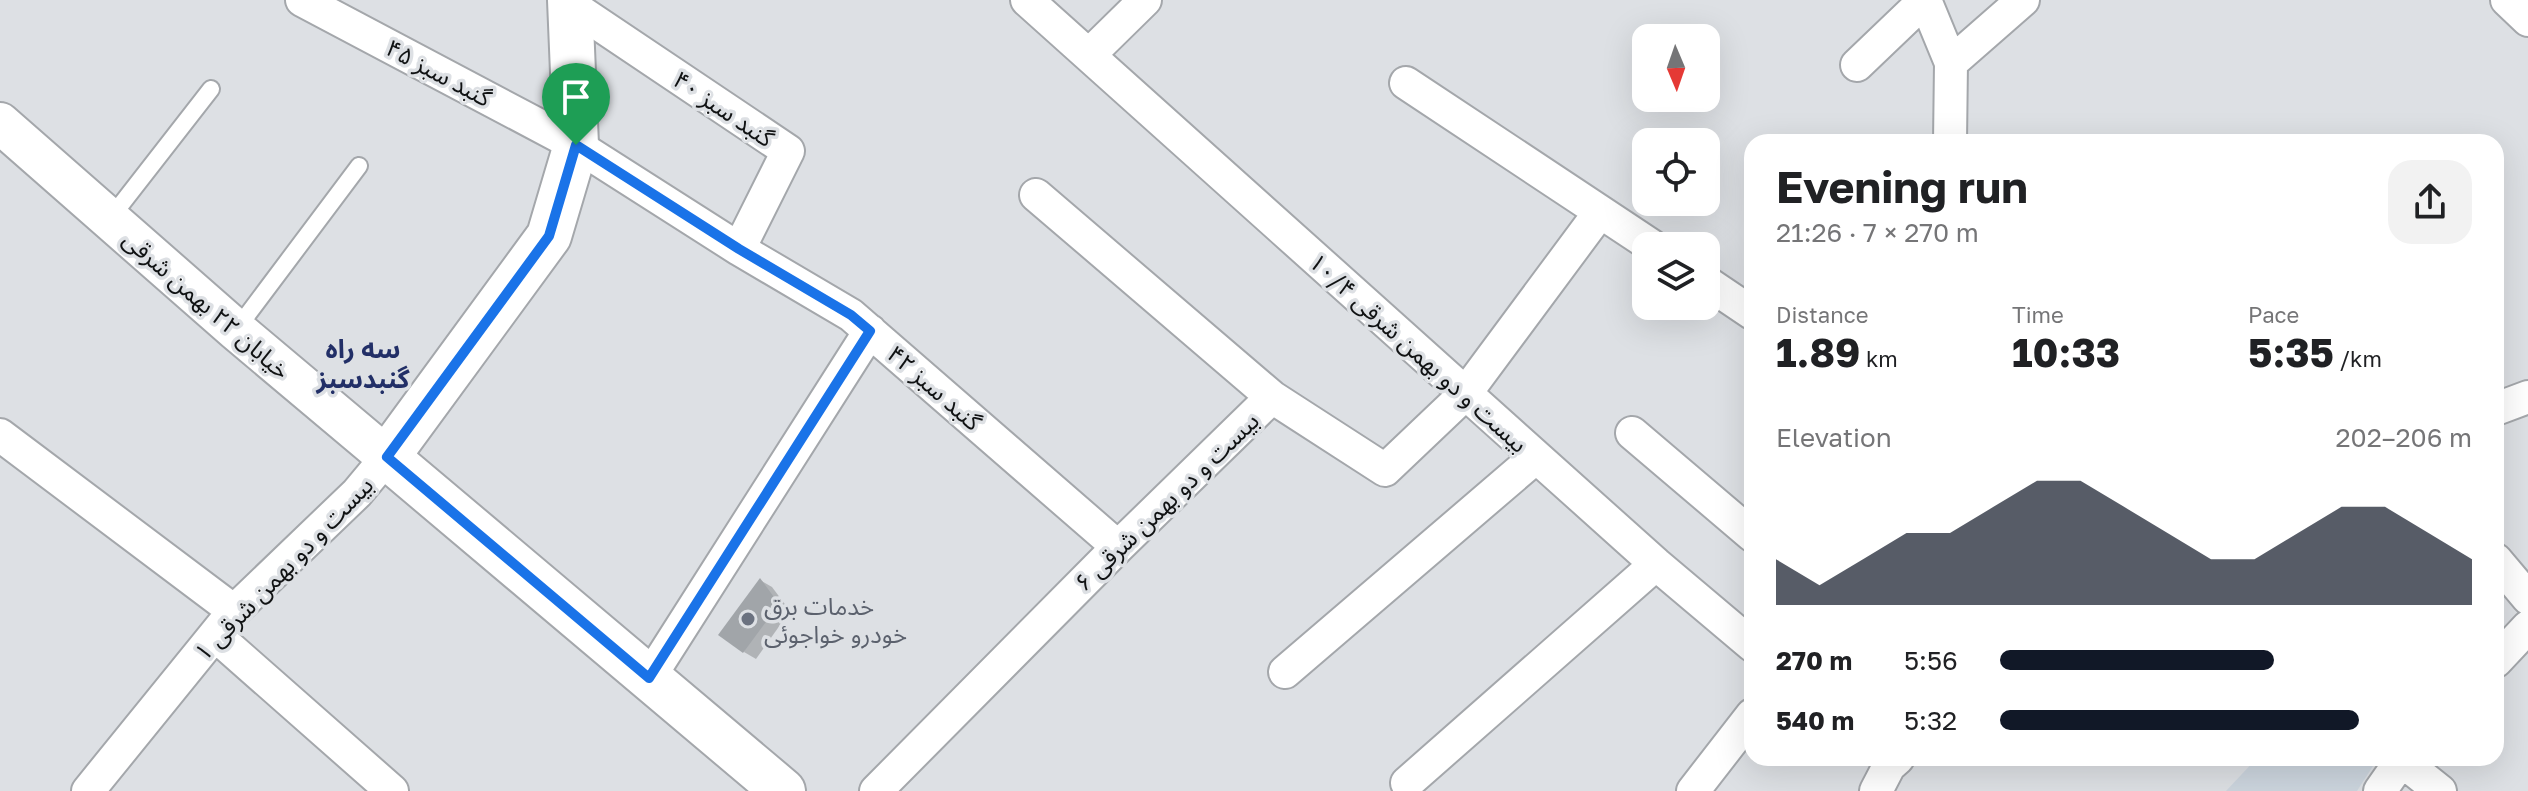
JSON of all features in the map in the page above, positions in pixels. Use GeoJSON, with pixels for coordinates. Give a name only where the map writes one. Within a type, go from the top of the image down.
{"type":"FeatureCollection","features":[{"type":"Feature","properties":{"kind":"main road"},"geometry":{"type":"LineString","coordinates":[[387,457],[549,236],[576,145],[570,2]]}},
{"type":"Feature","properties":{"kind":"main road","name":"خیابان ۲۲ بهمن شرقی"},"geometry":{"type":"LineString","coordinates":[[387,457],[783,791]]}},
{"type":"Feature","properties":{"kind":"street","name":"گنبد سبز ۴۵"},"geometry":{"type":"LineString","coordinates":[[302,0],[576,145]]}},
{"type":"Feature","properties":{"kind":"street","name":"بیست و دو بهمن شرقی ۱۰/۴"},"geometry":{"type":"LineString","coordinates":[[1027,0],[1465,394],[1744,638]]}},
{"type":"Feature","properties":{"kind":"street"},"geometry":{"type":"LineString","coordinates":[[1089,55],[1145,0]]}},
{"type":"Feature","properties":{"kind":"street"},"geometry":{"type":"LineString","coordinates":[[1857,65],[1925,0],[1951,63],[1950,134]]}},
{"type":"Feature","properties":{"kind":"street"},"geometry":{"type":"LineString","coordinates":[[1951,63],[2023,0]]}},
{"type":"Feature","properties":{"kind":"street"},"geometry":{"type":"LineString","coordinates":[[2507,0],[2528,20]]}},
{"type":"Feature","properties":{"kind":"street","name":"گنبد سبز ۴۰"},"geometry":{"type":"LineString","coordinates":[[570,2],[788,151],[739,249]]}},
{"type":"Feature","properties":{"kind":"street"},"geometry":{"type":"LineString","coordinates":[[1406,83],[1632,233]]}},
{"type":"Feature","properties":{"kind":"street","name":"خیابان ۲۲ بهمن شرقی"},"geometry":{"type":"LineString","coordinates":[[0,123],[236,330],[387,457]]}},
{"type":"Feature","properties":{"kind":"street","name":"گنبد سبز ۴۲"},"geometry":{"type":"LineString","coordinates":[[576,145],[739,249],[851,315],[1118,547]]}},
{"type":"Feature","properties":{"kind":"street","name":"بیست و دو بهمن شرقی ۶"},"geometry":{"type":"LineString","coordinates":[[876,791],[1272,397],[1036,195]]}},
{"type":"Feature","properties":{"kind":"street"},"geometry":{"type":"LineString","coordinates":[[1272,397],[1385,470],[1465,394],[1600,212]]}},
{"type":"Feature","properties":{"kind":"street"},"geometry":{"type":"LineString","coordinates":[[1720,291],[1744,308]]}},
{"type":"Feature","properties":{"kind":"street"},"geometry":{"type":"LineString","coordinates":[[649,678],[870,331]]}},
{"type":"Feature","properties":{"kind":"street"},"geometry":{"type":"LineString","coordinates":[[2504,406],[2528,397]]}},
{"type":"Feature","properties":{"kind":"street"},"geometry":{"type":"LineString","coordinates":[[1632,433],[1744,528]]}},
{"type":"Feature","properties":{"kind":"street"},"geometry":{"type":"LineString","coordinates":[[0,435],[225,623],[392,791]]}},
{"type":"Feature","properties":{"kind":"street","name":"بیست و دو بهمن شرقی ۱"},"geometry":{"type":"LineString","coordinates":[[95,789],[225,623],[357,493],[387,457]]}},
{"type":"Feature","properties":{"kind":"street"},"geometry":{"type":"LineString","coordinates":[[1285,672],[1536,457]]}},
{"type":"Feature","properties":{"kind":"street"},"geometry":{"type":"LineString","coordinates":[[1407,783],[1656,564]]}},
{"type":"Feature","properties":{"kind":"street"},"geometry":{"type":"LineString","coordinates":[[2504,570],[2528,598]]}},
{"type":"Feature","properties":{"kind":"street"},"geometry":{"type":"LineString","coordinates":[[2504,652],[2528,627]]}},
{"type":"Feature","properties":{"kind":"street"},"geometry":{"type":"LineString","coordinates":[[1693,791],[1744,725]]}},
{"type":"Feature","properties":{"kind":"street"},"geometry":{"type":"LineString","coordinates":[[2380,791],[2397,766]]}},
{"type":"Feature","properties":{"kind":"street"},"geometry":{"type":"LineString","coordinates":[[2410,766],[2440,791]]}},
{"type":"Feature","properties":{"kind":"lane"},"geometry":{"type":"LineString","coordinates":[[109,220],[211,89]]}},
{"type":"Feature","properties":{"kind":"lane"},"geometry":{"type":"LineString","coordinates":[[236,330],[359,166]]}},
{"type":"Feature","properties":{"kind":"shaded area"},"geometry":{"type":"Polygon","coordinates":[[[2249,766],[2373,766],[2357,791],[2226,791],[2249,766]]]}},
{"type":"Feature","properties":{"kind":"building","name":"خدمات برق خودرو خواجوئی"},"geometry":{"type":"Polygon","coordinates":[[[760,578],[779,604],[743,653],[718,635],[760,578]]]}},
{"type":"Feature","properties":{"kind":"place","name":"خدمات برق خودرو خواجوئی"},"geometry":{"type":"Point","coordinates":[748,619]}},
{"type":"Feature","properties":{"kind":"district","name":"سه راه گنبدسبز"},"geometry":{"type":"Point","coordinates":[363,363]}},
{"type":"Feature","properties":{"kind":"route"},"geometry":{"type":"LineString","coordinates":[[576,145],[739,249],[851,315],[870,331],[649,678],[387,457],[549,236],[576,145]]}}]}
